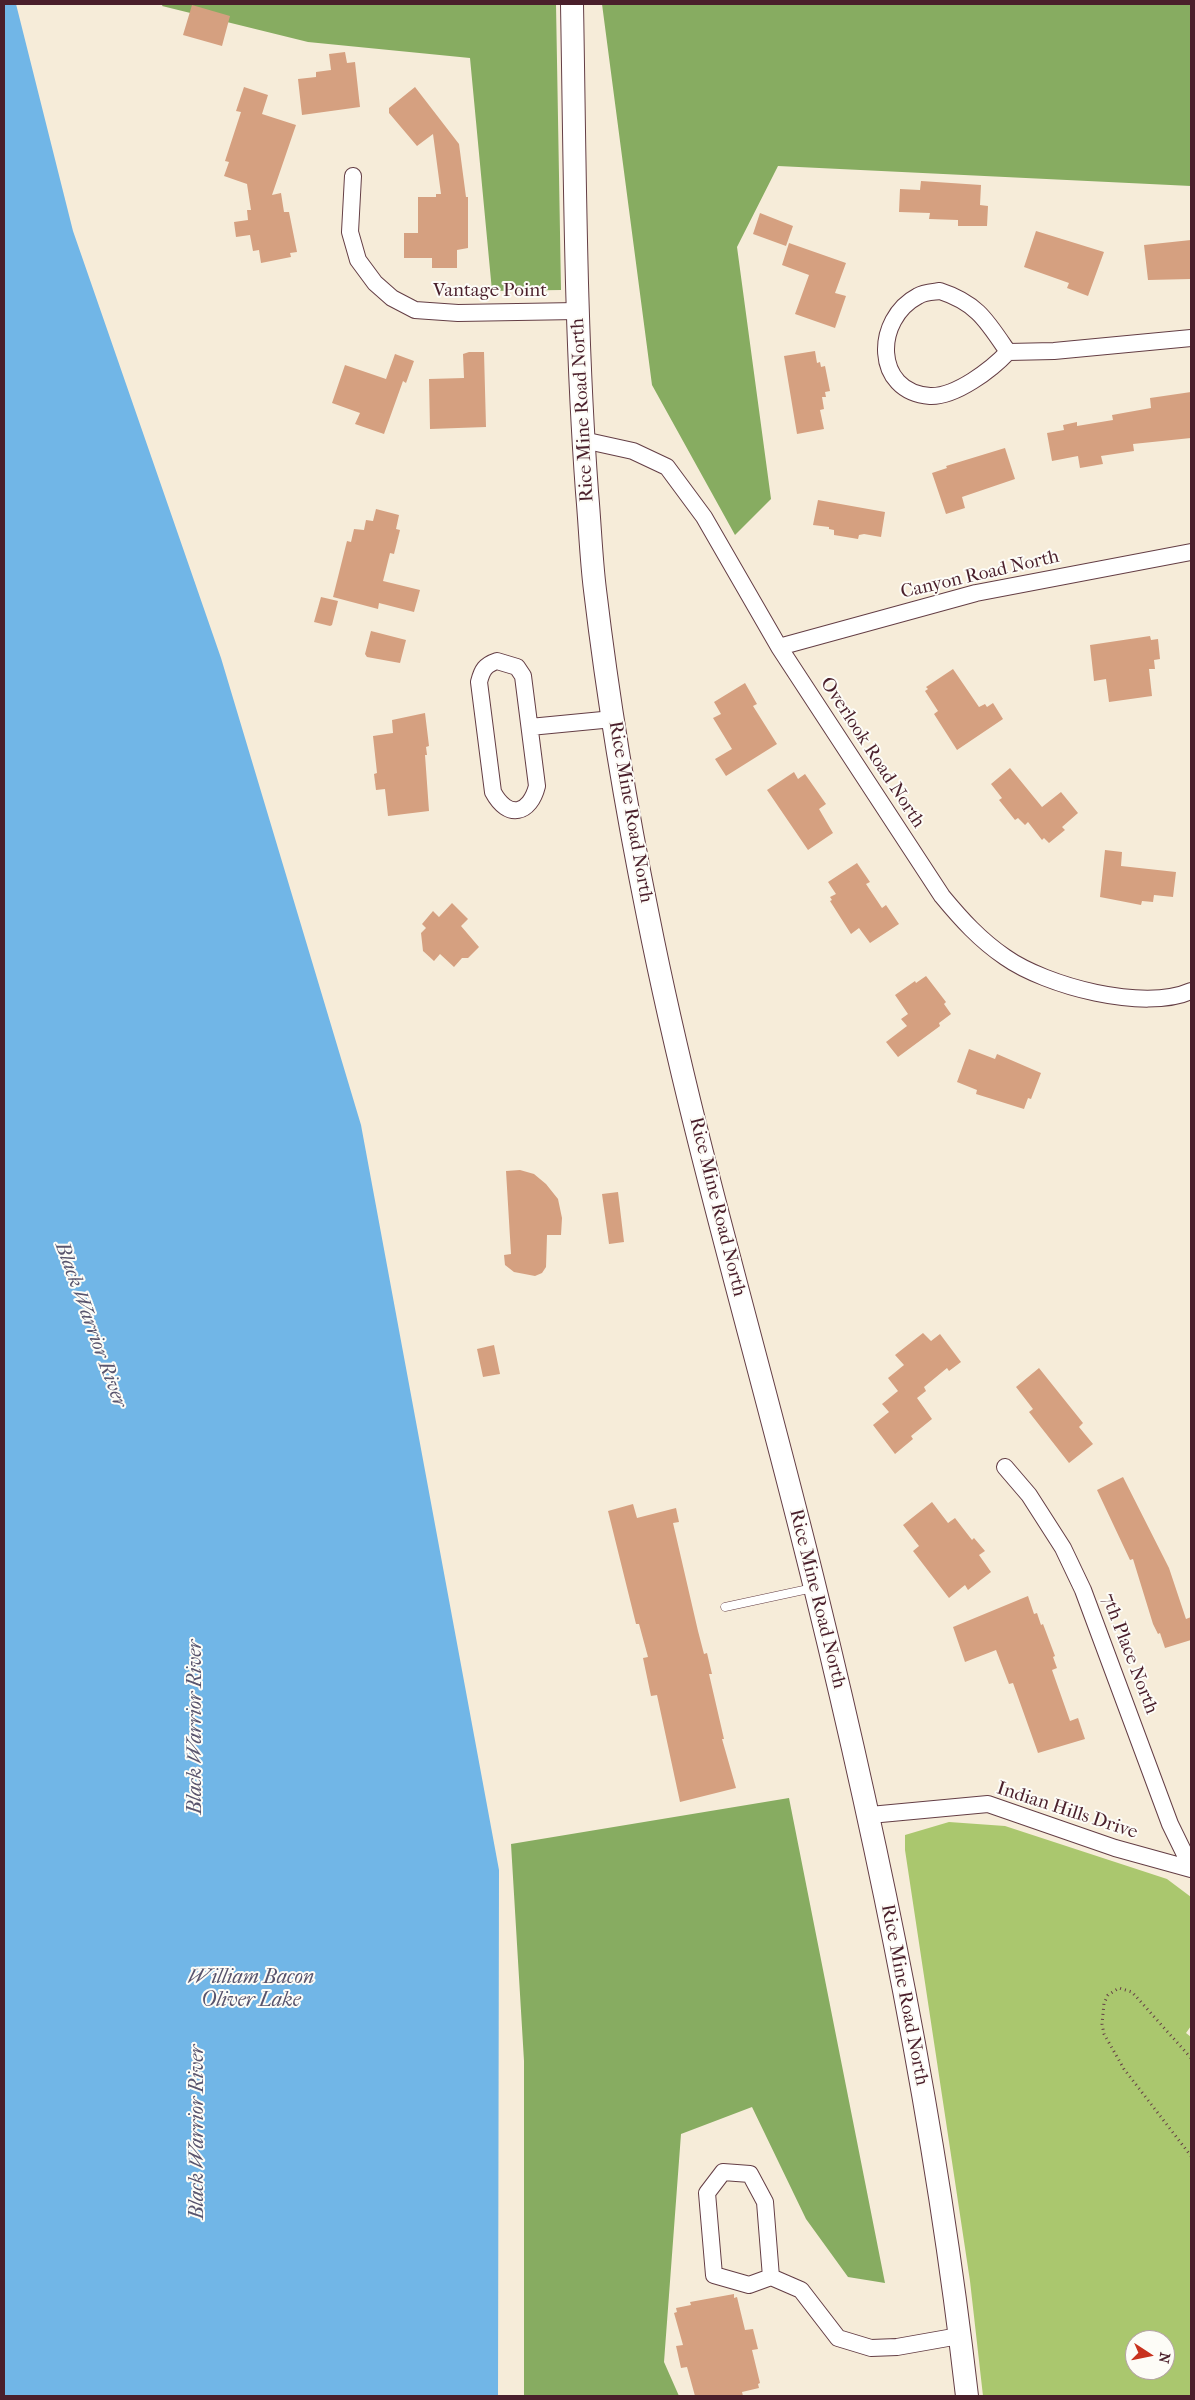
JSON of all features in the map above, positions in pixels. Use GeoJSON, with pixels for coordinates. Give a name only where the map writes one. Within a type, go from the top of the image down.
{"type":"FeatureCollection","features":[{"type":"Feature","properties":{"kind":"main road","name":"Rice Mine Road North"},"geometry":{"type":"LineString","coordinates":[[572,4],[576,311],[583,440],[594,586],[614,719],[648,915],[686,1090],[815,1587],[870,1815],[930,2132],[967,2396]]}},
{"type":"Feature","properties":{"kind":"street","name":"Vantage Point"},"geometry":{"type":"LineString","coordinates":[[353,176],[350,232],[358,260],[374,284],[392,298],[415,310],[458,313],[576,311]]}},
{"type":"Feature","properties":{"kind":"street"},"geometry":{"type":"LineString","coordinates":[[1008,352],[978,311],[962,298],[940,291],[918,295],[901,310],[889,329],[885,352],[891,374],[908,390],[931,396],[954,391],[994,366],[1008,352],[1054,351],[1191,338]]}},
{"type":"Feature","properties":{"kind":"street","name":"Overlook Road North"},"geometry":{"type":"LineString","coordinates":[[583,440],[632,451],[667,467],[704,517],[780,648],[942,896],[970,929],[1005,958],[1045,979],[1089,992],[1136,998],[1182,995],[1191,991]]}},
{"type":"Feature","properties":{"kind":"street","name":"Canyon Road North"},"geometry":{"type":"LineString","coordinates":[[780,648],[976,593],[1191,552]]}},
{"type":"Feature","properties":{"kind":"street"},"geometry":{"type":"LineString","coordinates":[[497,661],[506,662],[517,667],[523,676],[530,727],[537,786],[536,792],[529,806],[518,811],[506,810],[498,802],[493,792],[490,774],[479,682],[482,671],[488,664],[497,661]]}},
{"type":"Feature","properties":{"kind":"street"},"geometry":{"type":"LineString","coordinates":[[530,727],[614,719]]}},
{"type":"Feature","properties":{"kind":"street","name":"7th Place North"},"geometry":{"type":"LineString","coordinates":[[1005,1467],[1029,1495],[1063,1548],[1083,1590],[1170,1824],[1191,1868]]}},
{"type":"Feature","properties":{"kind":"street","name":"Indian Hills Drive"},"geometry":{"type":"LineString","coordinates":[[870,1815],[988,1804],[1115,1848],[1191,1868]]}},
{"type":"Feature","properties":{"kind":"street"},"geometry":{"type":"LineString","coordinates":[[771,2277],[765,2202],[750,2174],[723,2172],[707,2193],[714,2275],[749,2285],[771,2277],[800,2290],[838,2338],[871,2348],[897,2347],[959,2336]]}},
{"type":"Feature","properties":{"kind":"lane"},"geometry":{"type":"LineString","coordinates":[[725,1607],[815,1587]]}},
{"type":"Feature","properties":{"kind":"path"},"geometry":{"type":"LineString","coordinates":[[1191,2058],[1132,1992],[1118,1988],[1108,1996],[1104,2003],[1102,2024],[1110,2047],[1124,2069],[1191,2156]]}},
{"type":"Feature","properties":{"kind":"green space"},"geometry":{"type":"Polygon","coordinates":[[[163,4],[556,4],[561,290],[492,291],[470,58],[308,42],[162,6],[163,4]]]}},
{"type":"Feature","properties":{"kind":"green space"},"geometry":{"type":"Polygon","coordinates":[[[602,4],[1191,4],[1191,186],[778,166],[737,247],[771,499],[735,535],[652,385],[602,4]]]}},
{"type":"Feature","properties":{"kind":"green space"},"geometry":{"type":"Polygon","coordinates":[[[789,1798],[885,2283],[848,2277],[806,2219],[752,2107],[681,2134],[664,2362],[679,2396],[524,2396],[524,2061],[511,1844],[789,1798]]]}},
{"type":"Feature","properties":{"kind":"green space"},"geometry":{"type":"Polygon","coordinates":[[[949,1822],[1005,1826],[1167,1879],[1191,1897],[1191,2026],[1186,2033],[1191,2037],[1191,2396],[983,2396],[970,2281],[905,1850],[905,1835],[949,1822]]]}},
{"type":"Feature","properties":{"kind":"water","name":"William Bacon Oliver Lake"},"geometry":{"type":"Polygon","coordinates":[[[4,4],[16,4],[73,231],[221,658],[361,1125],[499,1870],[498,2396],[4,2396],[4,4]]]}},
{"type":"Feature","properties":{"kind":"building"},"geometry":{"type":"Polygon","coordinates":[[[192,5],[230,16],[222,46],[183,35],[192,5]]]}},
{"type":"Feature","properties":{"kind":"building"},"geometry":{"type":"Polygon","coordinates":[[[345,52],[347,63],[355,62],[360,107],[302,115],[298,79],[316,77],[316,72],[331,70],[329,54],[345,52]]]}},
{"type":"Feature","properties":{"kind":"building"},"geometry":{"type":"Polygon","coordinates":[[[244,87],[268,95],[262,114],[296,125],[272,195],[281,193],[284,212],[289,212],[297,252],[290,253],[291,257],[261,263],[259,250],[253,251],[250,235],[236,237],[234,222],[248,220],[247,210],[251,210],[247,184],[224,176],[229,162],[225,161],[241,112],[236,111],[244,87]]]}},
{"type":"Feature","properties":{"kind":"building"},"geometry":{"type":"Polygon","coordinates":[[[415,87],[459,144],[466,197],[468,197],[468,248],[457,250],[457,268],[432,268],[432,258],[404,258],[404,233],[418,233],[418,197],[436,197],[436,194],[441,194],[433,134],[417,146],[389,113],[389,108],[415,87]]]}},
{"type":"Feature","properties":{"kind":"building"},"geometry":{"type":"Polygon","coordinates":[[[921,181],[981,185],[980,205],[988,206],[987,226],[958,226],[958,220],[929,219],[930,213],[899,212],[900,189],[920,190],[921,181]]]}},
{"type":"Feature","properties":{"kind":"building"},"geometry":{"type":"Polygon","coordinates":[[[760,213],[793,226],[786,246],[753,234],[760,213]]]}},
{"type":"Feature","properties":{"kind":"building"},"geometry":{"type":"Polygon","coordinates":[[[1036,231],[1104,252],[1088,296],[1067,288],[1069,283],[1024,267],[1036,231]]]}},
{"type":"Feature","properties":{"kind":"building"},"geometry":{"type":"Polygon","coordinates":[[[1191,240],[1191,279],[1148,280],[1144,245],[1191,240]]]}},
{"type":"Feature","properties":{"kind":"building"},"geometry":{"type":"Polygon","coordinates":[[[789,243],[846,263],[835,293],[846,296],[835,328],[795,314],[809,275],[782,265],[789,243]]]}},
{"type":"Feature","properties":{"kind":"building"},"geometry":{"type":"Polygon","coordinates":[[[815,351],[817,363],[820,362],[821,367],[825,366],[830,391],[825,392],[826,397],[822,397],[824,409],[820,410],[824,429],[797,434],[784,356],[815,351]]]}},
{"type":"Feature","properties":{"kind":"building"},"geometry":{"type":"Polygon","coordinates":[[[484,352],[486,427],[430,429],[429,379],[464,378],[463,354],[484,352]]]}},
{"type":"Feature","properties":{"kind":"building"},"geometry":{"type":"Polygon","coordinates":[[[395,354],[414,361],[406,383],[403,381],[384,434],[355,424],[360,413],[332,403],[345,365],[386,379],[395,354]]]}},
{"type":"Feature","properties":{"kind":"building"},"geometry":{"type":"Polygon","coordinates":[[[1191,392],[1191,438],[1133,444],[1134,451],[1101,456],[1103,464],[1080,468],[1078,456],[1052,461],[1047,433],[1064,430],[1063,425],[1077,422],[1077,426],[1113,420],[1112,415],[1151,408],[1150,398],[1191,392]]]}},
{"type":"Feature","properties":{"kind":"building"},"geometry":{"type":"Polygon","coordinates":[[[1005,448],[1015,479],[962,497],[965,508],[946,514],[932,473],[947,468],[946,466],[1005,448]]]}},
{"type":"Feature","properties":{"kind":"building"},"geometry":{"type":"Polygon","coordinates":[[[818,500],[885,512],[881,537],[864,534],[859,535],[858,539],[834,535],[834,530],[829,529],[829,527],[813,525],[818,500]]]}},
{"type":"Feature","properties":{"kind":"building"},"geometry":{"type":"Polygon","coordinates":[[[376,509],[399,515],[396,529],[400,530],[394,554],[390,553],[383,581],[420,590],[414,612],[379,603],[378,609],[333,597],[347,541],[351,542],[354,529],[364,530],[366,520],[373,521],[376,509]]]}},
{"type":"Feature","properties":{"kind":"building"},"geometry":{"type":"Polygon","coordinates":[[[321,597],[338,601],[332,625],[330,626],[314,622],[321,597]]]}},
{"type":"Feature","properties":{"kind":"building"},"geometry":{"type":"Polygon","coordinates":[[[371,631],[406,640],[400,663],[367,657],[365,654],[371,631]]]}},
{"type":"Feature","properties":{"kind":"building"},"geometry":{"type":"Polygon","coordinates":[[[1150,636],[1151,640],[1158,639],[1160,659],[1154,660],[1155,669],[1149,669],[1152,696],[1109,702],[1106,679],[1094,681],[1090,645],[1150,636]]]}},
{"type":"Feature","properties":{"kind":"building"},"geometry":{"type":"Polygon","coordinates":[[[953,669],[979,707],[985,704],[987,707],[993,703],[1003,719],[957,750],[934,714],[938,711],[925,691],[928,689],[926,687],[953,669]]]}},
{"type":"Feature","properties":{"kind":"building"},"geometry":{"type":"Polygon","coordinates":[[[745,683],[757,704],[753,706],[777,744],[726,776],[715,759],[732,749],[713,718],[721,714],[714,702],[745,683]]]}},
{"type":"Feature","properties":{"kind":"building"},"geometry":{"type":"Polygon","coordinates":[[[425,713],[429,746],[426,747],[427,755],[425,755],[429,811],[388,816],[385,789],[376,790],[374,774],[377,773],[373,736],[393,733],[392,720],[425,713]]]}},
{"type":"Feature","properties":{"kind":"building"},"geometry":{"type":"Polygon","coordinates":[[[1010,768],[1042,807],[1061,792],[1078,813],[1062,827],[1065,830],[1049,843],[1044,838],[1042,840],[1028,822],[1025,825],[1018,818],[1015,820],[999,800],[1002,798],[991,784],[1010,768]]]}},
{"type":"Feature","properties":{"kind":"building"},"geometry":{"type":"Polygon","coordinates":[[[794,772],[798,779],[805,774],[826,804],[819,809],[833,833],[808,850],[767,790],[794,772]]]}},
{"type":"Feature","properties":{"kind":"building"},"geometry":{"type":"Polygon","coordinates":[[[1105,850],[1122,852],[1121,866],[1176,872],[1173,897],[1154,895],[1153,902],[1142,901],[1141,905],[1100,897],[1105,850]]]}},
{"type":"Feature","properties":{"kind":"building"},"geometry":{"type":"Polygon","coordinates":[[[857,863],[870,882],[866,884],[882,908],[886,905],[899,924],[870,943],[859,928],[851,934],[830,901],[832,900],[830,897],[836,894],[828,882],[857,863]]]}},
{"type":"Feature","properties":{"kind":"building"},"geometry":{"type":"Polygon","coordinates":[[[452,903],[468,919],[461,926],[479,947],[468,958],[462,958],[454,967],[440,954],[434,961],[423,951],[421,933],[426,928],[422,924],[433,911],[439,917],[452,903]]]}},
{"type":"Feature","properties":{"kind":"building"},"geometry":{"type":"Polygon","coordinates":[[[926,976],[946,1002],[944,1004],[951,1014],[939,1023],[940,1026],[898,1057],[886,1042],[907,1026],[901,1019],[908,1014],[895,995],[926,976]]]}},
{"type":"Feature","properties":{"kind":"building"},"geometry":{"type":"Polygon","coordinates":[[[969,1049],[995,1059],[997,1054],[1041,1073],[1031,1099],[1028,1098],[1024,1109],[976,1094],[977,1090],[957,1082],[969,1049]]]}},
{"type":"Feature","properties":{"kind":"building"},"geometry":{"type":"Polygon","coordinates":[[[520,1170],[534,1174],[546,1184],[558,1199],[562,1218],[561,1235],[547,1235],[546,1267],[542,1273],[535,1276],[514,1272],[505,1265],[504,1255],[511,1254],[506,1171],[520,1170]]]}},
{"type":"Feature","properties":{"kind":"building"},"geometry":{"type":"Polygon","coordinates":[[[618,1192],[624,1242],[609,1244],[602,1194],[618,1192]]]}},
{"type":"Feature","properties":{"kind":"building"},"geometry":{"type":"Polygon","coordinates":[[[923,1333],[931,1341],[940,1334],[961,1362],[949,1371],[947,1368],[924,1387],[926,1391],[917,1398],[932,1419],[911,1436],[913,1439],[895,1454],[873,1425],[889,1412],[882,1404],[898,1391],[888,1378],[904,1365],[895,1355],[923,1333]]]}},
{"type":"Feature","properties":{"kind":"building"},"geometry":{"type":"Polygon","coordinates":[[[494,1345],[500,1374],[483,1377],[477,1349],[494,1345]]]}},
{"type":"Feature","properties":{"kind":"building"},"geometry":{"type":"Polygon","coordinates":[[[1039,1368],[1083,1423],[1079,1427],[1093,1444],[1069,1463],[1029,1412],[1033,1409],[1016,1387],[1039,1368]]]}},
{"type":"Feature","properties":{"kind":"building"},"geometry":{"type":"Polygon","coordinates":[[[1123,1477],[1169,1568],[1186,1619],[1191,1617],[1191,1640],[1165,1648],[1160,1633],[1158,1634],[1153,1624],[1133,1559],[1130,1560],[1097,1490],[1123,1477]]]}},
{"type":"Feature","properties":{"kind":"building"},"geometry":{"type":"Polygon","coordinates":[[[932,1502],[948,1523],[955,1518],[972,1540],[974,1538],[985,1551],[979,1555],[991,1572],[968,1590],[965,1585],[949,1598],[913,1551],[919,1546],[903,1525],[932,1502]]]}},
{"type":"Feature","properties":{"kind":"building"},"geometry":{"type":"Polygon","coordinates":[[[633,1504],[637,1518],[676,1508],[679,1522],[673,1523],[698,1631],[704,1654],[707,1653],[712,1674],[709,1674],[724,1739],[722,1739],[736,1788],[680,1802],[657,1695],[651,1696],[643,1658],[648,1657],[639,1624],[636,1624],[608,1511],[633,1504]]]}},
{"type":"Feature","properties":{"kind":"building"},"geometry":{"type":"Polygon","coordinates":[[[1028,1596],[1034,1614],[1037,1613],[1041,1625],[1043,1624],[1055,1656],[1053,1657],[1057,1668],[1052,1670],[1070,1721],[1078,1718],[1085,1739],[1038,1753],[1013,1683],[1009,1684],[996,1650],[965,1662],[953,1627],[1028,1596]]]}},
{"type":"Feature","properties":{"kind":"building"},"geometry":{"type":"Polygon","coordinates":[[[734,2294],[734,2298],[737,2297],[745,2330],[753,2329],[758,2349],[752,2350],[760,2383],[758,2384],[759,2388],[742,2392],[743,2396],[695,2396],[687,2367],[681,2368],[676,2346],[683,2345],[674,2313],[677,2312],[676,2308],[691,2305],[690,2302],[734,2294]]]}},
{"type":"Feature","properties":{"kind":"water label","name":"Black Warrior River"},"geometry":{"type":"Point","coordinates":[90,1325]}},
{"type":"Feature","properties":{"kind":"water label","name":"Black Warrior River"},"geometry":{"type":"Point","coordinates":[196,1727]}},
{"type":"Feature","properties":{"kind":"water label","name":"Black Warrior River"},"geometry":{"type":"Point","coordinates":[198,2132]}}]}
